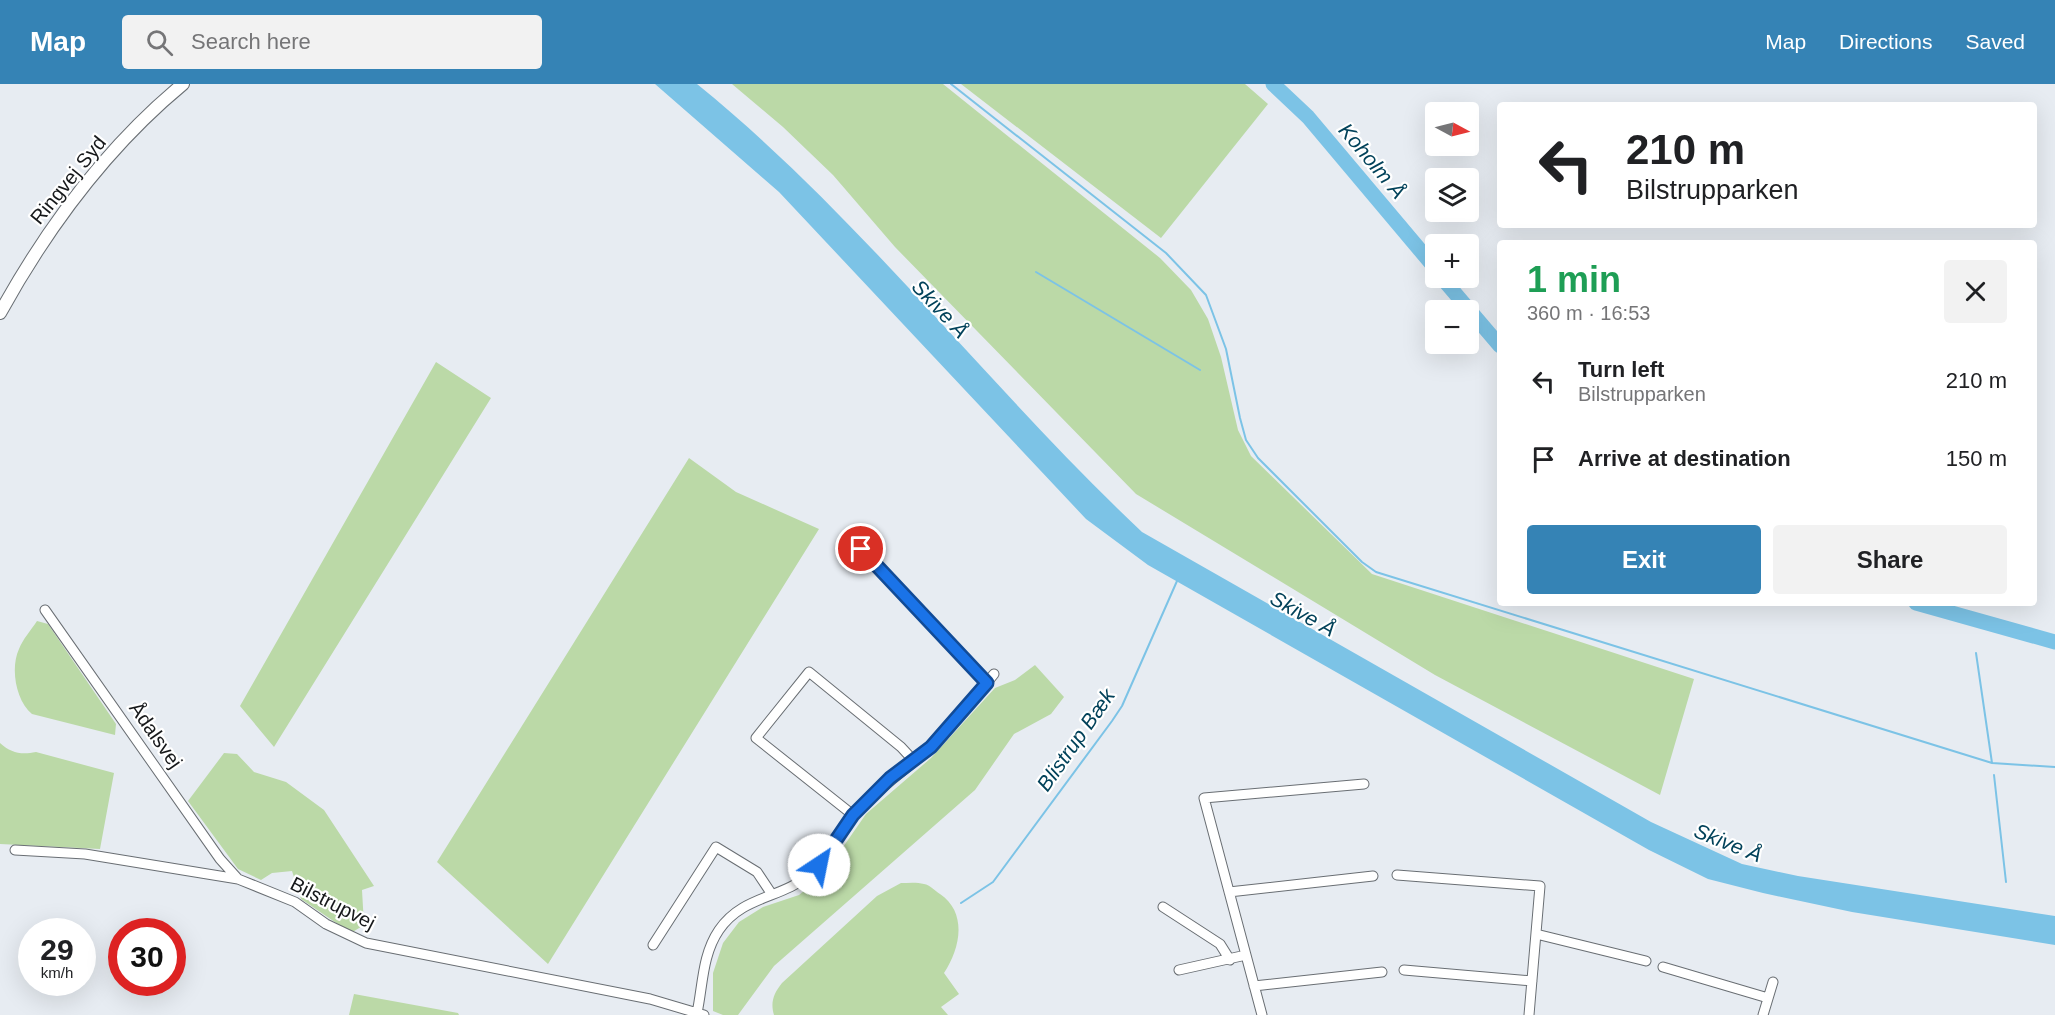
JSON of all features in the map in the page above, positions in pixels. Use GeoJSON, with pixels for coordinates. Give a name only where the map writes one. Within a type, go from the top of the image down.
{"type":"FeatureCollection","features":[{"type":"Feature","properties":{"kind":"main road","name":"Ringvej Syd"},"geometry":{"type":"LineString","coordinates":[[0,313],[51,230],[99,170],[161,103],[183,84]]}},
{"type":"Feature","properties":{"kind":"street"},"geometry":{"type":"LineString","coordinates":[[861,549],[987,683]]}},
{"type":"Feature","properties":{"kind":"street","name":"Ådalsvej"},"geometry":{"type":"LineString","coordinates":[[45,610],[220,859],[238,879]]}},
{"type":"Feature","properties":{"kind":"street"},"geometry":{"type":"LineString","coordinates":[[853,815],[756,738],[809,672],[901,747],[914,761]]}},
{"type":"Feature","properties":{"kind":"street"},"geometry":{"type":"LineString","coordinates":[[700,1014],[704,965],[709,947],[719,930],[732,915],[748,903],[809,875],[819,865],[853,815],[890,778],[914,761],[946,730],[994,674]]}},
{"type":"Feature","properties":{"kind":"street"},"geometry":{"type":"LineString","coordinates":[[1262,1015],[1204,798],[1364,784]]}},
{"type":"Feature","properties":{"kind":"street"},"geometry":{"type":"LineString","coordinates":[[653,945],[716,847],[757,872],[771,893]]}},
{"type":"Feature","properties":{"kind":"street","name":"Bilstrupvej"},"geometry":{"type":"LineString","coordinates":[[15,849],[86,854],[238,879],[295,903],[326,924],[366,944],[650,999],[700,1014]]}},
{"type":"Feature","properties":{"kind":"street"},"geometry":{"type":"LineString","coordinates":[[1397,875],[1540,885],[1529,1015]]}},
{"type":"Feature","properties":{"kind":"street"},"geometry":{"type":"LineString","coordinates":[[1229,892],[1373,876]]}},
{"type":"Feature","properties":{"kind":"street"},"geometry":{"type":"LineString","coordinates":[[1163,908],[1220,944],[1230,960]]}},
{"type":"Feature","properties":{"kind":"street"},"geometry":{"type":"LineString","coordinates":[[1536,934],[1646,962]]}},
{"type":"Feature","properties":{"kind":"street"},"geometry":{"type":"LineString","coordinates":[[1179,970],[1246,955]]}},
{"type":"Feature","properties":{"kind":"street"},"geometry":{"type":"LineString","coordinates":[[1663,967],[1768,998]]}},
{"type":"Feature","properties":{"kind":"street"},"geometry":{"type":"LineString","coordinates":[[1404,970],[1532,981]]}},
{"type":"Feature","properties":{"kind":"street"},"geometry":{"type":"LineString","coordinates":[[1254,986],[1382,972]]}},
{"type":"Feature","properties":{"kind":"street"},"geometry":{"type":"LineString","coordinates":[[1763,1015],[1773,982]]}},
{"type":"Feature","properties":{"kind":"green space"},"geometry":{"type":"Polygon","coordinates":[[[732,84],[943,84],[1160,258],[1191,290],[1208,319],[1221,357],[1238,430],[1251,456],[1372,574],[1694,679],[1660,795],[1435,675],[1136,494],[895,247],[833,175],[783,127],[732,84]]]}},
{"type":"Feature","properties":{"kind":"green space"},"geometry":{"type":"Polygon","coordinates":[[[961,84],[1245,84],[1268,104],[1161,238],[961,84]]]}},
{"type":"Feature","properties":{"kind":"green space"},"geometry":{"type":"Polygon","coordinates":[[[436,362],[491,398],[274,747],[240,706],[436,362]]]}},
{"type":"Feature","properties":{"kind":"green space"},"geometry":{"type":"Polygon","coordinates":[[[689,458],[736,492],[819,529],[548,964],[437,862],[689,458]]]}},
{"type":"Feature","properties":{"kind":"green space"},"geometry":{"type":"Polygon","coordinates":[[[37,621],[48,624],[116,724],[115,735],[32,714],[26,708],[16,684],[16,657],[37,621]]]}},
{"type":"Feature","properties":{"kind":"green space"},"geometry":{"type":"Polygon","coordinates":[[[1035,665],[1064,697],[1051,714],[1014,734],[975,790],[774,966],[738,1015],[723,1015],[713,1011],[713,973],[723,943],[739,922],[763,907],[799,895],[825,873],[866,814],[931,758],[995,688],[1015,680],[1035,665]]]}},
{"type":"Feature","properties":{"kind":"green space"},"geometry":{"type":"Polygon","coordinates":[[[0,743],[16,752],[36,752],[114,773],[100,849],[0,844],[0,743]]]}},
{"type":"Feature","properties":{"kind":"green space"},"geometry":{"type":"Polygon","coordinates":[[[224,753],[237,754],[254,772],[286,782],[324,810],[374,886],[362,890],[364,925],[351,933],[301,899],[292,871],[272,873],[261,880],[238,869],[188,801],[224,753]]]}},
{"type":"Feature","properties":{"kind":"green space"},"geometry":{"type":"Polygon","coordinates":[[[901,883],[918,883],[928,886],[949,902],[955,911],[958,921],[957,942],[944,973],[959,994],[941,1007],[948,1015],[774,1015],[772,1006],[774,998],[782,983],[877,896],[901,883]]]}},
{"type":"Feature","properties":{"kind":"green space"},"geometry":{"type":"Polygon","coordinates":[[[354,994],[458,1013],[459,1015],[349,1015],[354,994]]]}},
{"type":"Feature","properties":{"kind":"water"},"geometry":{"type":"Polygon","coordinates":[[[655,84],[697,84],[757,136],[870,246],[1031,420],[1142,532],[1651,822],[1742,864],[1798,876],[2055,916],[2055,945],[1852,912],[1708,879],[1649,850],[1148,565],[1086,519],[779,192],[655,84]]]}},
{"type":"Feature","properties":{"kind":"waterway"},"geometry":{"type":"LineString","coordinates":[[951,84],[1166,253],[1206,295],[1226,349],[1246,440],[1258,458],[1362,562],[1376,572],[1992,763],[2055,767]]}},
{"type":"Feature","properties":{"kind":"waterway","name":"Koholm Å"},"geometry":{"type":"LineString","coordinates":[[1273,84],[1308,117],[1425,256]]}},
{"type":"Feature","properties":{"kind":"waterway"},"geometry":{"type":"LineString","coordinates":[[1036,272],[1200,370]]}},
{"type":"Feature","properties":{"kind":"waterway","name":"Koholm Å"},"geometry":{"type":"LineString","coordinates":[[1451,288],[1497,342]]}},
{"type":"Feature","properties":{"kind":"waterway","name":"Blistrup Bæk"},"geometry":{"type":"LineString","coordinates":[[961,903],[993,882],[1112,721],[1122,706],[1177,581]]}},
{"type":"Feature","properties":{"kind":"waterway","name":"Koholm Å"},"geometry":{"type":"LineString","coordinates":[[1927,606],[2055,642]]}},
{"type":"Feature","properties":{"kind":"waterway"},"geometry":{"type":"LineString","coordinates":[[1976,653],[1992,763]]}},
{"type":"Feature","properties":{"kind":"waterway"},"geometry":{"type":"LineString","coordinates":[[1994,775],[2006,882]]}},
{"type":"Feature","properties":{"kind":"route"},"geometry":{"type":"LineString","coordinates":[[819,865],[853,815],[890,778],[931,747],[987,683],[861,549]]}},
{"type":"Feature","properties":{"kind":"water label","name":"Skive Å"},"geometry":{"type":"Point","coordinates":[940,309]}},
{"type":"Feature","properties":{"kind":"water label","name":"Skive Å"},"geometry":{"type":"Point","coordinates":[1303,614]}},
{"type":"Feature","properties":{"kind":"water label","name":"Skive Å"},"geometry":{"type":"Point","coordinates":[1728,843]}}]}
